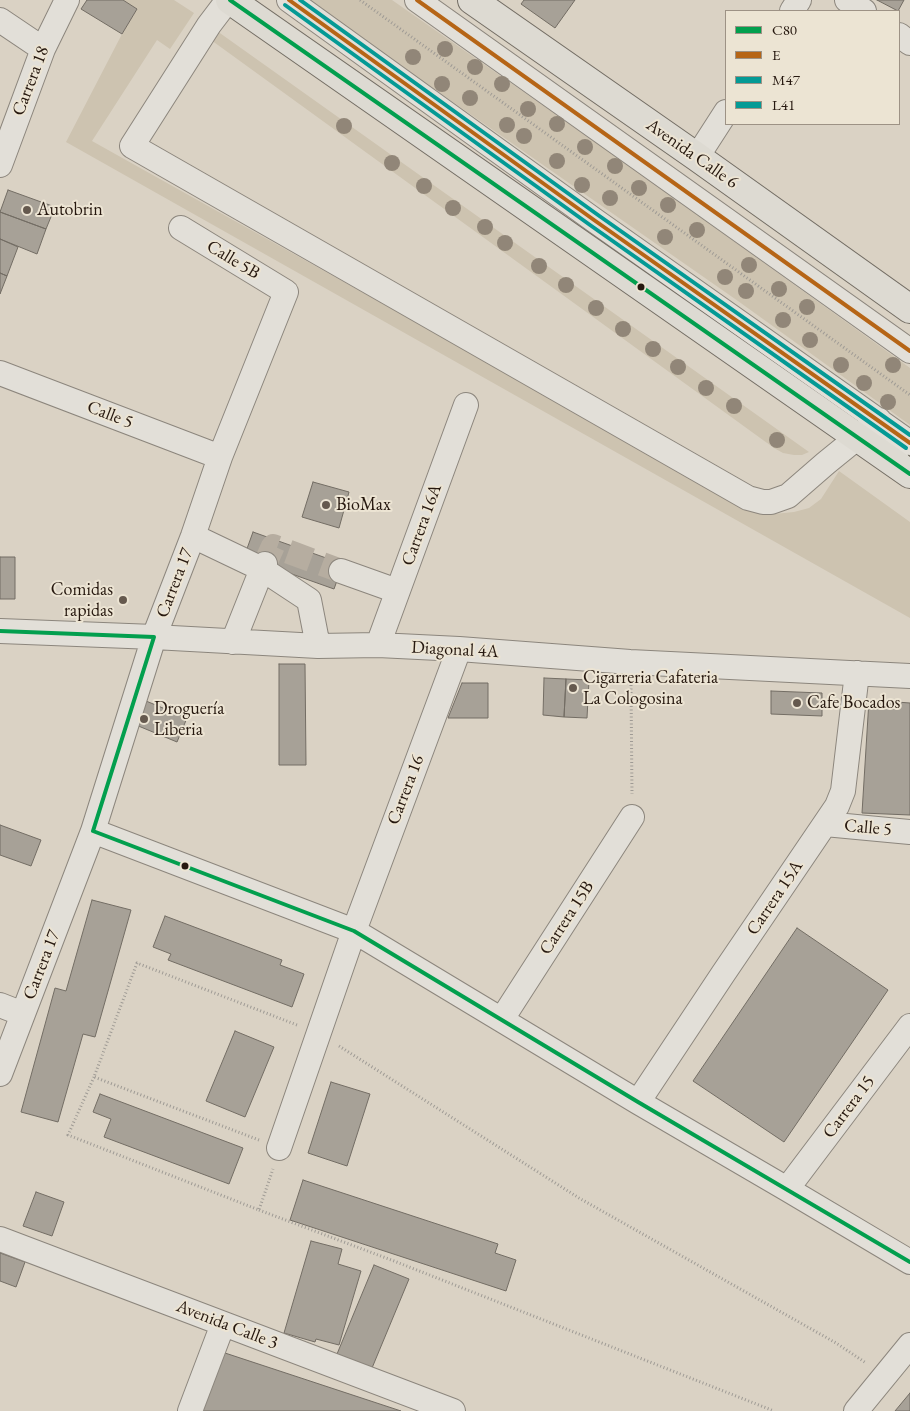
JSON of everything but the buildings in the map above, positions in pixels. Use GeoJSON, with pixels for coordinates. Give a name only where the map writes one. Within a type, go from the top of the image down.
{"type":"FeatureCollection","features":[{"type":"Feature","properties":{"kind":"main road"},"geometry":{"type":"LineString","coordinates":[[229,0],[858,437],[907,461]]}},
{"type":"Feature","properties":{"kind":"main road","name":"Avenida Calle 6"},"geometry":{"type":"LineString","coordinates":[[472,0],[910,309]]}},
{"type":"Feature","properties":{"kind":"street","name":"Carrera 18"},"geometry":{"type":"LineString","coordinates":[[0,165],[43,49],[67,0]]}},
{"type":"Feature","properties":{"kind":"street"},"geometry":{"type":"LineString","coordinates":[[229,0],[209,24],[132,146],[748,498],[763,502],[782,499],[793,492],[879,420]]}},
{"type":"Feature","properties":{"kind":"street"},"geometry":{"type":"LineString","coordinates":[[290,0],[602,225],[879,420],[907,461]]}},
{"type":"Feature","properties":{"kind":"street"},"geometry":{"type":"LineString","coordinates":[[417,0],[910,351]]}},
{"type":"Feature","properties":{"kind":"street"},"geometry":{"type":"LineString","coordinates":[[847,0],[862,10]]}},
{"type":"Feature","properties":{"kind":"street"},"geometry":{"type":"LineString","coordinates":[[0,20],[43,49]]}},
{"type":"Feature","properties":{"kind":"street"},"geometry":{"type":"LineString","coordinates":[[697,157],[725,114]]}},
{"type":"Feature","properties":{"kind":"street","name":"Calle 5B"},"geometry":{"type":"LineString","coordinates":[[181,228],[286,292]]}},
{"type":"Feature","properties":{"kind":"street","name":"Carrera 17"},"geometry":{"type":"LineString","coordinates":[[0,1074],[93,831],[154,637],[194,536],[220,457],[286,292]]}},
{"type":"Feature","properties":{"kind":"street","name":"Calle 5"},"geometry":{"type":"LineString","coordinates":[[0,373],[220,457]]}},
{"type":"Feature","properties":{"kind":"street","name":"Carrera 16A"},"geometry":{"type":"LineString","coordinates":[[378,645],[466,405]]}},
{"type":"Feature","properties":{"kind":"street"},"geometry":{"type":"LineString","coordinates":[[194,536],[263,567],[310,600],[318,646]]}},
{"type":"Feature","properties":{"kind":"street"},"geometry":{"type":"LineString","coordinates":[[233,642],[263,567]]}},
{"type":"Feature","properties":{"kind":"street"},"geometry":{"type":"LineString","coordinates":[[341,570],[397,591]]}},
{"type":"Feature","properties":{"kind":"street","name":"Diagonal 4A"},"geometry":{"type":"LineString","coordinates":[[0,631],[318,646],[378,645],[459,649],[630,662],[910,676]]}},
{"type":"Feature","properties":{"kind":"street","name":"Carrera 16"},"geometry":{"type":"LineString","coordinates":[[280,1148],[354,931],[459,649]]}},
{"type":"Feature","properties":{"kind":"street","name":"Carrera 15A"},"geometry":{"type":"LineString","coordinates":[[638,1102],[837,806],[843,791],[857,674]]}},
{"type":"Feature","properties":{"kind":"street","name":"Carrera 15B"},"geometry":{"type":"LineString","coordinates":[[502,1019],[632,817]]}},
{"type":"Feature","properties":{"kind":"street","name":"Calle 5"},"geometry":{"type":"LineString","coordinates":[[825,824],[910,832]]}},
{"type":"Feature","properties":{"kind":"street"},"geometry":{"type":"LineString","coordinates":[[93,831],[354,931],[638,1102],[910,1262]]}},
{"type":"Feature","properties":{"kind":"street"},"geometry":{"type":"LineString","coordinates":[[0,1005],[23,1014]]}},
{"type":"Feature","properties":{"kind":"street","name":"Carrera 15"},"geometry":{"type":"LineString","coordinates":[[787,1188],[910,1026]]}},
{"type":"Feature","properties":{"kind":"street","name":"Avenida Calle 3"},"geometry":{"type":"LineString","coordinates":[[0,1238],[453,1411]]}},
{"type":"Feature","properties":{"kind":"street"},"geometry":{"type":"LineString","coordinates":[[190,1411],[223,1324]]}},
{"type":"Feature","properties":{"kind":"street"},"geometry":{"type":"LineString","coordinates":[[856,1411],[910,1345]]}},
{"type":"Feature","properties":{"kind":"path"},"geometry":{"type":"LineString","coordinates":[[360,0],[910,395]]}},
{"type":"Feature","properties":{"kind":"path"},"geometry":{"type":"LineString","coordinates":[[630,662],[632,817]]}},
{"type":"Feature","properties":{"kind":"path"},"geometry":{"type":"LineString","coordinates":[[774,1411],[403,1264],[68,1135],[94,1077],[137,963],[319,1034],[579,1198],[836,1343],[866,1363]]}},
{"type":"Feature","properties":{"kind":"path"},"geometry":{"type":"LineString","coordinates":[[94,1077],[280,1148],[259,1210]]}},
{"type":"Feature","properties":{"kind":"shaded area"},"geometry":{"type":"Polygon","coordinates":[[[123,0],[174,0],[194,13],[170,49],[157,40],[92,141],[753,511],[774,514],[809,508],[821,499],[839,471],[910,522],[910,618],[66,142],[137,9],[123,0]]]}},
{"type":"Feature","properties":{"kind":"shaded area"},"geometry":{"type":"Polygon","coordinates":[[[310,0],[392,0],[624,162],[910,368],[910,425],[738,301],[354,33],[310,0]]]}},
{"type":"Feature","properties":{"kind":"shaded area"},"geometry":{"type":"Polygon","coordinates":[[[217,31],[809,452],[802,455],[794,455],[783,453],[774,448],[211,40],[217,31]]]}},
{"type":"Feature","properties":{"kind":"tunnel"},"geometry":{"type":"LineString","coordinates":[[265,564],[273,546],[341,571]]}},
{"type":"Feature","properties":{"kind":"transit line","name":"C80"},"geometry":{"type":"LineString","coordinates":[[230,0],[910,474]]}},
{"type":"Feature","properties":{"kind":"transit line","name":"E"},"geometry":{"type":"LineString","coordinates":[[289,0],[594,220],[910,443]]}},
{"type":"Feature","properties":{"kind":"transit line","name":"L41"},"geometry":{"type":"LineString","coordinates":[[300,0],[598,215],[910,435]]}},
{"type":"Feature","properties":{"kind":"transit line","name":"E"},"geometry":{"type":"LineString","coordinates":[[417,0],[910,351]]}},
{"type":"Feature","properties":{"kind":"transit line","name":"M47"},"geometry":{"type":"LineString","coordinates":[[285,5],[590,225],[906,448]]}},
{"type":"Feature","properties":{"kind":"transit line","name":"C80"},"geometry":{"type":"LineString","coordinates":[[0,631],[154,637],[93,831],[354,931],[638,1102],[910,1262]]}},
{"type":"Feature","properties":{"kind":"place","name":"Autobrin"},"geometry":{"type":"Point","coordinates":[27,210]}},
{"type":"Feature","properties":{"kind":"place","name":"BioMax"},"geometry":{"type":"Point","coordinates":[326,505]}},
{"type":"Feature","properties":{"kind":"place","name":"Comidas rapidas"},"geometry":{"type":"Point","coordinates":[123,600]}},
{"type":"Feature","properties":{"kind":"place","name":"Cigarreria Cafateria La Cologosina"},"geometry":{"type":"Point","coordinates":[573,688]}},
{"type":"Feature","properties":{"kind":"place","name":"Cafe Bocados"},"geometry":{"type":"Point","coordinates":[797,703]}},
{"type":"Feature","properties":{"kind":"place","name":"Droguería Liberia"},"geometry":{"type":"Point","coordinates":[144,719]}}]}
